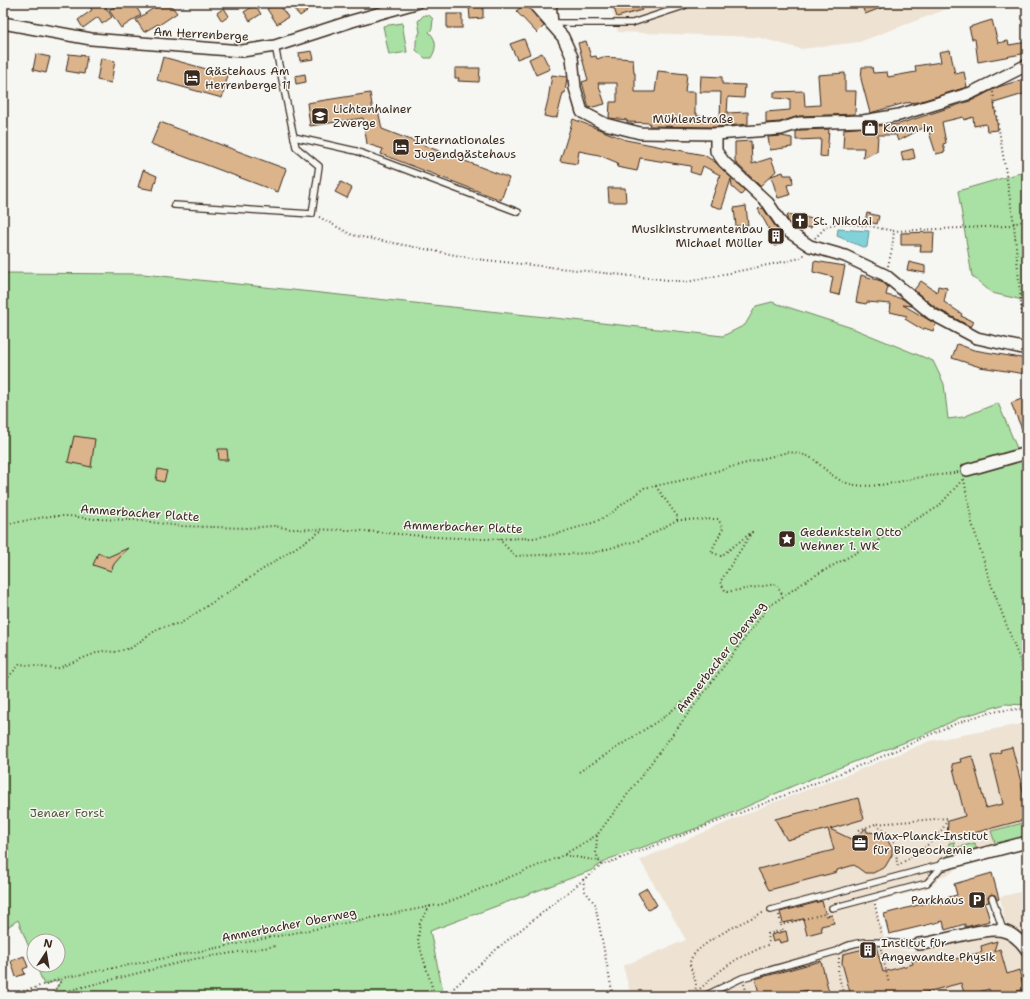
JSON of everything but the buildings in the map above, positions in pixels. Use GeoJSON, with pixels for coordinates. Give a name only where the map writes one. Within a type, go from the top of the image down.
{"type":"FeatureCollection","features":[{"type":"Feature","properties":{"kind":"street","name":"Am Herrenberge"},"geometry":{"type":"LineString","coordinates":[[3,23],[63,35],[140,44],[242,50],[275,46],[352,21],[416,3]]}},
{"type":"Feature","properties":{"kind":"street"},"geometry":{"type":"LineString","coordinates":[[533,3],[552,23]]}},
{"type":"Feature","properties":{"kind":"street"},"geometry":{"type":"LineString","coordinates":[[550,3],[552,23]]}},
{"type":"Feature","properties":{"kind":"street","name":"Mühlenstraße"},"geometry":{"type":"LineString","coordinates":[[552,23],[563,37],[572,57],[575,88],[582,112],[605,124],[640,133],[716,134],[781,129],[799,123],[864,121],[900,115],[971,93],[1027,65]]}},
{"type":"Feature","properties":{"kind":"street"},"geometry":{"type":"LineString","coordinates":[[716,134],[716,151],[724,162],[768,203],[786,230],[810,246],[845,256],[885,275],[932,314],[977,338],[1026,349]]}},
{"type":"Feature","properties":{"kind":"street"},"geometry":{"type":"LineString","coordinates":[[965,474],[1027,453]]}},
{"type":"Feature","properties":{"kind":"street"},"geometry":{"type":"LineString","coordinates":[[944,864],[1027,842]]}},
{"type":"Feature","properties":{"kind":"street"},"geometry":{"type":"LineString","coordinates":[[916,944],[928,943],[991,929],[1003,930],[1016,936],[1027,950]]}},
{"type":"Feature","properties":{"kind":"lane"},"geometry":{"type":"LineString","coordinates":[[552,23],[632,23],[684,6]]}},
{"type":"Feature","properties":{"kind":"lane"},"geometry":{"type":"LineString","coordinates":[[174,205],[312,214],[319,166],[296,147],[275,46]]}},
{"type":"Feature","properties":{"kind":"lane"},"geometry":{"type":"LineString","coordinates":[[294,137],[356,151],[518,212]]}},
{"type":"Feature","properties":{"kind":"lane"},"geometry":{"type":"LineString","coordinates":[[771,910],[944,864]]}},
{"type":"Feature","properties":{"kind":"lane"},"geometry":{"type":"LineString","coordinates":[[832,908],[926,882],[944,864]]}},
{"type":"Feature","properties":{"kind":"lane"},"geometry":{"type":"LineString","coordinates":[[992,898],[1003,930]]}},
{"type":"Feature","properties":{"kind":"lane"},"geometry":{"type":"LineString","coordinates":[[704,996],[742,978],[869,941],[916,944]]}},
{"type":"Feature","properties":{"kind":"path"},"geometry":{"type":"LineString","coordinates":[[992,83],[1014,224],[1026,349]]}},
{"type":"Feature","properties":{"kind":"path"},"geometry":{"type":"LineString","coordinates":[[312,214],[352,235],[468,257],[687,282],[801,258],[814,239],[826,227],[838,223],[869,226],[894,231],[1006,226],[1027,220]]}},
{"type":"Feature","properties":{"kind":"path"},"geometry":{"type":"LineString","coordinates":[[885,275],[892,249],[894,231]]}},
{"type":"Feature","properties":{"kind":"path","name":"Ammerbacher Platte"},"geometry":{"type":"LineString","coordinates":[[3,525],[50,516],[69,516],[95,519],[134,520],[180,526],[246,528],[274,526],[322,531],[352,530],[434,537],[499,539],[533,538],[581,528],[607,516],[639,492],[655,485],[679,481],[788,452],[803,454],[817,460],[835,477],[850,484],[872,486],[945,475],[965,474]]}},
{"type":"Feature","properties":{"kind":"path"},"geometry":{"type":"LineString","coordinates":[[965,474],[972,523],[991,584],[1027,679]]}},
{"type":"Feature","properties":{"kind":"path","name":"Ammerbacher Oberweg"},"geometry":{"type":"LineString","coordinates":[[12,996],[62,978],[443,904],[564,855],[597,835],[769,606],[809,579],[938,507],[965,474]]}},
{"type":"Feature","properties":{"kind":"path"},"geometry":{"type":"LineString","coordinates":[[655,485],[677,516],[677,520]]}},
{"type":"Feature","properties":{"kind":"path"},"geometry":{"type":"LineString","coordinates":[[499,539],[515,556],[592,553],[640,540],[677,520],[718,519],[723,528],[711,552],[720,556],[752,532],[720,582],[726,592],[776,584],[783,596]]}},
{"type":"Feature","properties":{"kind":"path"},"geometry":{"type":"LineString","coordinates":[[3,683],[20,664],[56,669],[101,652],[115,652],[130,648],[159,628],[182,623],[322,531]]}},
{"type":"Feature","properties":{"kind":"path"},"geometry":{"type":"LineString","coordinates":[[579,772],[664,717],[681,703],[703,693]]}},
{"type":"Feature","properties":{"kind":"path"},"geometry":{"type":"LineString","coordinates":[[445,996],[499,947],[582,879],[602,865],[694,832],[877,759],[959,723],[988,713],[1014,708],[1027,710]]}},
{"type":"Feature","properties":{"kind":"path"},"geometry":{"type":"LineString","coordinates":[[859,830],[875,824],[948,818],[940,832],[926,847],[897,866]]}},
{"type":"Feature","properties":{"kind":"path"},"geometry":{"type":"LineString","coordinates":[[875,824],[887,832],[895,842],[897,866],[892,877]]}},
{"type":"Feature","properties":{"kind":"path"},"geometry":{"type":"LineString","coordinates":[[597,835],[596,853],[602,865]]}},
{"type":"Feature","properties":{"kind":"path"},"geometry":{"type":"LineString","coordinates":[[564,855],[599,861]]}},
{"type":"Feature","properties":{"kind":"path"},"geometry":{"type":"LineString","coordinates":[[582,879],[585,891],[595,904],[613,996]]}},
{"type":"Feature","properties":{"kind":"path"},"geometry":{"type":"LineString","coordinates":[[874,897],[882,930]]}},
{"type":"Feature","properties":{"kind":"path"},"geometry":{"type":"LineString","coordinates":[[430,906],[420,922],[418,941],[433,990],[432,996]]}},
{"type":"Feature","properties":{"kind":"path"},"geometry":{"type":"LineString","coordinates":[[781,925],[828,914],[832,908]]}},
{"type":"Feature","properties":{"kind":"path"},"geometry":{"type":"LineString","coordinates":[[693,995],[697,982],[690,964],[691,957],[696,951],[713,939],[756,916]]}},
{"type":"Feature","properties":{"kind":"path"},"geometry":{"type":"LineString","coordinates":[[693,995],[732,963],[767,945],[769,941],[768,934],[783,930],[780,921]]}},
{"type":"Feature","properties":{"kind":"path"},"geometry":{"type":"LineString","coordinates":[[880,942],[889,984]]}},
{"type":"Feature","properties":{"kind":"path"},"geometry":{"type":"LineString","coordinates":[[51,995],[194,959],[276,946]]}},
{"type":"Feature","properties":{"kind":"path"},"geometry":{"type":"LineString","coordinates":[[840,957],[838,973],[844,996]]}},
{"type":"Feature","properties":{"kind":"path"},"geometry":{"type":"LineString","coordinates":[[51,995],[62,978]]}},
{"type":"Feature","properties":{"kind":"path"},"geometry":{"type":"LineString","coordinates":[[932,991],[933,996]]}},
{"type":"Feature","properties":{"kind":"path"},"geometry":{"type":"LineString","coordinates":[[747,992],[748,996]]}},
{"type":"Feature","properties":{"kind":"shaded area"},"geometry":{"type":"Polygon","coordinates":[[[610,3],[963,3],[859,42],[801,49],[757,37],[618,32],[610,3]]]}},
{"type":"Feature","properties":{"kind":"shaded area"},"geometry":{"type":"Polygon","coordinates":[[[1027,723],[1027,847],[960,864],[950,874],[939,877],[936,882],[925,889],[874,902],[888,949],[911,951],[986,933],[998,935],[1010,940],[1027,962],[1027,993],[1019,996],[631,996],[623,966],[686,940],[640,860],[767,805],[930,741],[1027,723]]]}},
{"type":"Feature","properties":{"kind":"shaded area"},"geometry":{"type":"Polygon","coordinates":[[[1027,890],[1027,943],[1006,927],[1000,897],[1027,890]]]}},
{"type":"Feature","properties":{"kind":"green space"},"geometry":{"type":"Polygon","coordinates":[[[424,15],[429,15],[433,19],[432,29],[429,32],[434,38],[435,47],[431,58],[425,58],[416,50],[416,41],[420,32],[418,21],[424,15]]]}},
{"type":"Feature","properties":{"kind":"green space"},"geometry":{"type":"Polygon","coordinates":[[[402,23],[407,52],[389,55],[383,26],[402,23]]]}},
{"type":"Feature","properties":{"kind":"green space"},"geometry":{"type":"Polygon","coordinates":[[[1027,171],[1027,301],[992,293],[972,276],[958,191],[1027,171]]]}},
{"type":"Feature","properties":{"kind":"green space","name":"Jenaer Forst"},"geometry":{"type":"Polygon","coordinates":[[[3,273],[143,274],[723,336],[745,325],[756,306],[772,302],[852,328],[933,361],[944,384],[948,419],[963,417],[998,403],[1019,453],[1027,458],[1027,705],[1005,704],[959,718],[926,734],[795,785],[703,826],[609,859],[590,871],[430,931],[444,996],[51,996],[62,979],[44,985],[39,973],[66,973],[66,933],[26,933],[26,940],[18,920],[3,930],[3,273]]]}},
{"type":"Feature","properties":{"kind":"green space"},"geometry":{"type":"Polygon","coordinates":[[[1027,822],[1027,838],[996,846],[991,831],[1027,822]]]}},
{"type":"Feature","properties":{"kind":"green space"},"geometry":{"type":"Polygon","coordinates":[[[954,842],[955,848],[975,843],[977,851],[948,859],[949,843],[954,842]]]}},
{"type":"Feature","properties":{"kind":"water"},"geometry":{"type":"Polygon","coordinates":[[[838,229],[869,231],[867,247],[865,248],[837,236],[838,229]]]}},
{"type":"Feature","properties":{"kind":"place","name":"Gästehaus Am Herrenberge 11"},"geometry":{"type":"Point","coordinates":[192,78]}},
{"type":"Feature","properties":{"kind":"place","name":"Lichtenhainer Zwerge"},"geometry":{"type":"Point","coordinates":[320,116]}},
{"type":"Feature","properties":{"kind":"place","name":"Kamm in"},"geometry":{"type":"Point","coordinates":[870,128]}},
{"type":"Feature","properties":{"kind":"place","name":"Internationales Jugendgästehaus"},"geometry":{"type":"Point","coordinates":[401,147]}},
{"type":"Feature","properties":{"kind":"place","name":"St. Nikolai"},"geometry":{"type":"Point","coordinates":[800,221]}},
{"type":"Feature","properties":{"kind":"place","name":"Musikinstrumentenbau Michael Müller"},"geometry":{"type":"Point","coordinates":[776,236]}},
{"type":"Feature","properties":{"kind":"place","name":"Gedenkstein Otto Wehner 1. WK"},"geometry":{"type":"Point","coordinates":[787,539]}},
{"type":"Feature","properties":{"kind":"place","name":"Max-Planck-Institut für Biogeochemie"},"geometry":{"type":"Point","coordinates":[860,843]}},
{"type":"Feature","properties":{"kind":"place","name":"Parkhaus"},"geometry":{"type":"Point","coordinates":[977,900]}},
{"type":"Feature","properties":{"kind":"place","name":"Institut für Angewandte Physik"},"geometry":{"type":"Point","coordinates":[868,950]}}]}
